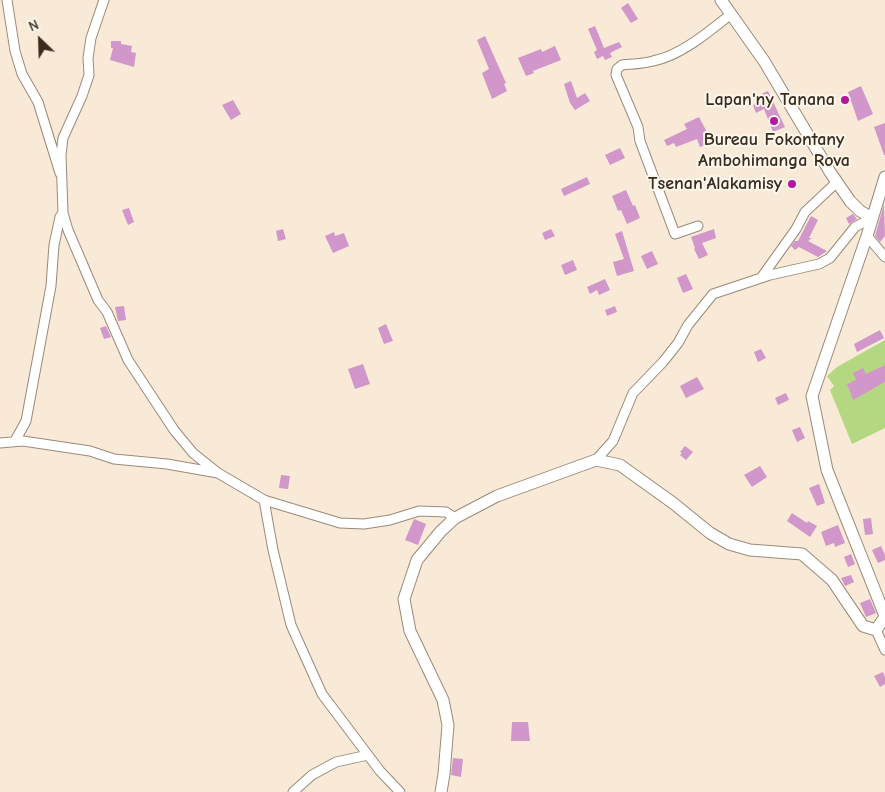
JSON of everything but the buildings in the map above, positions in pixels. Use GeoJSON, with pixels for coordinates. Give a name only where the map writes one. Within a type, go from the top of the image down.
{"type":"FeatureCollection","features":[{"type":"Feature","properties":{"kind":"street"},"geometry":{"type":"LineString","coordinates":[[7,0],[15,51],[22,74],[38,102],[63,180]]}},
{"type":"Feature","properties":{"kind":"street"},"geometry":{"type":"LineString","coordinates":[[104,0],[91,38],[88,58],[89,75],[82,96],[63,138],[63,213],[68,230],[98,300],[107,312],[128,360],[174,430],[193,453],[218,473],[264,500],[340,523],[364,524],[419,511],[446,512],[455,518]]}},
{"type":"Feature","properties":{"kind":"street"},"geometry":{"type":"LineString","coordinates":[[721,0],[764,62],[837,182],[860,211],[872,218]]}},
{"type":"Feature","properties":{"kind":"street"},"geometry":{"type":"LineString","coordinates":[[698,226],[675,234],[640,141],[638,127],[616,75],[617,69],[622,65],[655,61],[679,50],[708,32],[731,14]]}},
{"type":"Feature","properties":{"kind":"street"},"geometry":{"type":"LineString","coordinates":[[876,630],[885,617],[827,470],[812,396],[867,236],[885,177]]}},
{"type":"Feature","properties":{"kind":"street"},"geometry":{"type":"LineString","coordinates":[[761,278],[796,229],[805,212],[837,182]]}},
{"type":"Feature","properties":{"kind":"street"},"geometry":{"type":"LineString","coordinates":[[15,441],[26,422],[52,286],[54,245],[60,216],[63,213]]}},
{"type":"Feature","properties":{"kind":"street"},"geometry":{"type":"LineString","coordinates":[[441,792],[448,725],[443,700],[410,631],[404,599],[417,560],[441,531],[455,518],[497,496],[596,460],[613,441],[633,393],[663,362],[678,343],[688,325],[713,294],[761,278],[819,264],[830,258],[855,227],[872,218]]}},
{"type":"Feature","properties":{"kind":"street"},"geometry":{"type":"LineString","coordinates":[[867,236],[885,257]]}},
{"type":"Feature","properties":{"kind":"street"},"geometry":{"type":"LineString","coordinates":[[0,443],[15,441],[68,447],[90,451],[114,459],[167,464],[218,473]]}},
{"type":"Feature","properties":{"kind":"street"},"geometry":{"type":"LineString","coordinates":[[596,460],[620,465],[673,503],[710,533],[729,544],[750,550],[802,554],[832,580],[863,626],[876,630],[885,650]]}},
{"type":"Feature","properties":{"kind":"street"},"geometry":{"type":"LineString","coordinates":[[264,500],[273,550],[291,625],[322,694],[380,771],[400,792]]}},
{"type":"Feature","properties":{"kind":"street"},"geometry":{"type":"LineString","coordinates":[[293,792],[312,775],[336,762],[368,755]]}},
{"type":"Feature","properties":{"kind":"green space"},"geometry":{"type":"Polygon","coordinates":[[[885,340],[885,428],[852,444],[830,390],[834,386],[827,376],[837,367],[885,340]]]}},
{"type":"Feature","properties":{"kind":"place","name":"Lapan'ny Tanana"},"geometry":{"type":"Point","coordinates":[845,100]}},
{"type":"Feature","properties":{"kind":"place","name":"Bureau Fokontany Ambohimanga Rova"},"geometry":{"type":"Point","coordinates":[774,121]}},
{"type":"Feature","properties":{"kind":"place","name":"Tsenan'Alakamisy"},"geometry":{"type":"Point","coordinates":[792,184]}}]}
